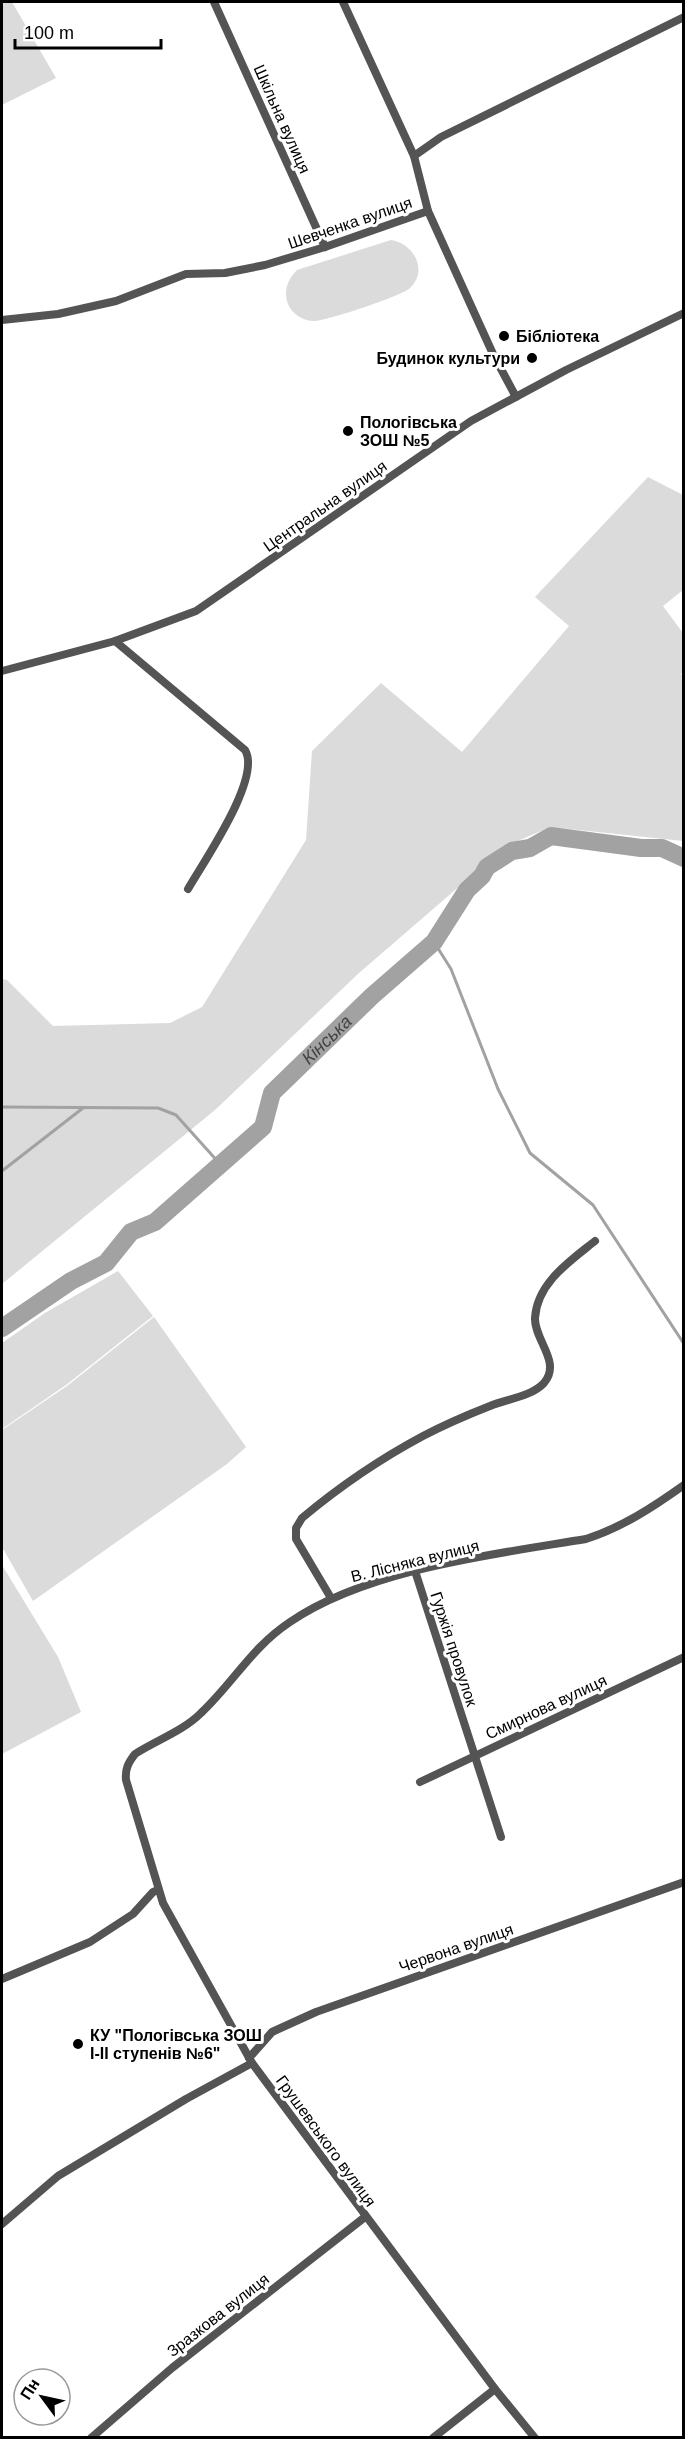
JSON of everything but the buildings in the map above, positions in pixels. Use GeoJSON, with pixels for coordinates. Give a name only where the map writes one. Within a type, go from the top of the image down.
{"type":"FeatureCollection","features":[{"type":"Feature","properties":{"kind":"street","name":"Шкільна вулиця"},"geometry":{"type":"LineString","coordinates":[[214,2],[325,248]]}},
{"type":"Feature","properties":{"kind":"street","name":"Шевченка вулиця"},"geometry":{"type":"LineString","coordinates":[[2,320],[69,312],[116,301],[186,274],[225,273],[255,267],[325,248],[428,211],[414,156],[343,2]]}},
{"type":"Feature","properties":{"kind":"street"},"geometry":{"type":"LineString","coordinates":[[414,156],[441,137],[684,17]]}},
{"type":"Feature","properties":{"kind":"street"},"geometry":{"type":"LineString","coordinates":[[428,211],[493,354],[516,397]]}},
{"type":"Feature","properties":{"kind":"street","name":"Центральна вулиця"},"geometry":{"type":"LineString","coordinates":[[2,671],[115,641],[196,611],[471,421],[566,370],[684,313]]}},
{"type":"Feature","properties":{"kind":"street"},"geometry":{"type":"LineString","coordinates":[[115,641],[244,750],[249,757],[244,789],[188,889]]}},
{"type":"Feature","properties":{"kind":"street"},"geometry":{"type":"LineString","coordinates":[[331,1598],[296,1539],[296,1528],[302,1518],[359,1475],[424,1436],[492,1405],[538,1389],[546,1381],[550,1370],[547,1352],[535,1320],[544,1292],[554,1274],[595,1241]]}},
{"type":"Feature","properties":{"kind":"street","name":"В. Лісняка вулиця"},"geometry":{"type":"LineString","coordinates":[[128,1763],[135,1754],[199,1716],[267,1638],[299,1615],[331,1598],[415,1571],[505,1552],[586,1539],[608,1532],[646,1512],[684,1485]]}},
{"type":"Feature","properties":{"kind":"street","name":"Гуржія провулок"},"geometry":{"type":"LineString","coordinates":[[415,1571],[501,1837]]}},
{"type":"Feature","properties":{"kind":"street","name":"Смирнова вулиця"},"geometry":{"type":"LineString","coordinates":[[420,1782],[684,1657]]}},
{"type":"Feature","properties":{"kind":"street","name":"Грушевського вулиця"},"geometry":{"type":"LineString","coordinates":[[128,1763],[126,1780],[158,1890],[251,2060],[365,2217],[495,2389],[536,2438]]}},
{"type":"Feature","properties":{"kind":"street","name":"Червона вулиця"},"geometry":{"type":"LineString","coordinates":[[2,2224],[58,2176],[251,2060],[272,2032],[316,2012],[684,1882]]}},
{"type":"Feature","properties":{"kind":"street"},"geometry":{"type":"LineString","coordinates":[[2,1979],[90,1942],[134,1914],[153,1892],[158,1890]]}},
{"type":"Feature","properties":{"kind":"street","name":"Зразкова вулиця"},"geometry":{"type":"LineString","coordinates":[[91,2438],[172,2368],[365,2217]]}},
{"type":"Feature","properties":{"kind":"street"},"geometry":{"type":"LineString","coordinates":[[433,2438],[495,2389]]}},
{"type":"Feature","properties":{"kind":"shaded area"},"geometry":{"type":"Polygon","coordinates":[[[2,2],[12,2],[56,78],[2,105],[2,2]]]}},
{"type":"Feature","properties":{"kind":"shaded area"},"geometry":{"type":"Polygon","coordinates":[[[391,240],[406,246],[416,258],[418,273],[416,281],[410,288],[379,302],[321,320],[310,321],[302,318],[290,308],[286,290],[291,277],[297,270],[391,240]]]}},
{"type":"Feature","properties":{"kind":"shaded area"},"geometry":{"type":"Polygon","coordinates":[[[648,477],[683,495],[683,590],[663,606],[683,633],[683,672],[681,674],[684,678],[683,841],[550,827],[506,846],[359,973],[215,1110],[2,1284],[2,979],[7,980],[53,1026],[170,1023],[202,1007],[306,840],[312,751],[381,683],[462,752],[569,626],[535,597],[648,477]]]}},
{"type":"Feature","properties":{"kind":"shaded area"},"geometry":{"type":"Polygon","coordinates":[[[118,1271],[153,1316],[66,1385],[2,1429],[2,1343],[45,1313],[118,1271]]]}},
{"type":"Feature","properties":{"kind":"shaded area"},"geometry":{"type":"Polygon","coordinates":[[[154,1317],[246,1447],[227,1464],[33,1601],[2,1547],[2,1430],[67,1386],[154,1317]]]}},
{"type":"Feature","properties":{"kind":"shaded area"},"geometry":{"type":"Polygon","coordinates":[[[2,1565],[58,1657],[81,1712],[2,1754],[2,1565]]]}},
{"type":"Feature","properties":{"kind":"waterway","name":"Кінська"},"geometry":{"type":"LineString","coordinates":[[2,1328],[71,1281],[106,1263],[131,1232],[155,1222],[263,1127],[272,1093],[372,996],[434,942],[467,890],[482,876],[487,867],[512,851],[530,848],[551,836],[641,848],[662,848],[684,858]]}},
{"type":"Feature","properties":{"kind":"waterway"},"geometry":{"type":"LineString","coordinates":[[434,942],[451,969],[498,1089],[530,1153],[593,1205],[684,1344]]}},
{"type":"Feature","properties":{"kind":"waterway"},"geometry":{"type":"LineString","coordinates":[[2,1107],[158,1108],[176,1115],[220,1164]]}},
{"type":"Feature","properties":{"kind":"waterway"},"geometry":{"type":"LineString","coordinates":[[2,1171],[83,1108]]}},
{"type":"Feature","properties":{"kind":"place","name":"Бібліотека"},"geometry":{"type":"Point","coordinates":[504,336]}},
{"type":"Feature","properties":{"kind":"place","name":"Будинок культури"},"geometry":{"type":"Point","coordinates":[532,358]}},
{"type":"Feature","properties":{"kind":"place","name":"Пологівська ЗОШ №5"},"geometry":{"type":"Point","coordinates":[348,431]}},
{"type":"Feature","properties":{"kind":"place","name":"КУ \"Пологівська ЗОШ І-ІІ ступенів №6\""},"geometry":{"type":"Point","coordinates":[78,2044]}}]}
